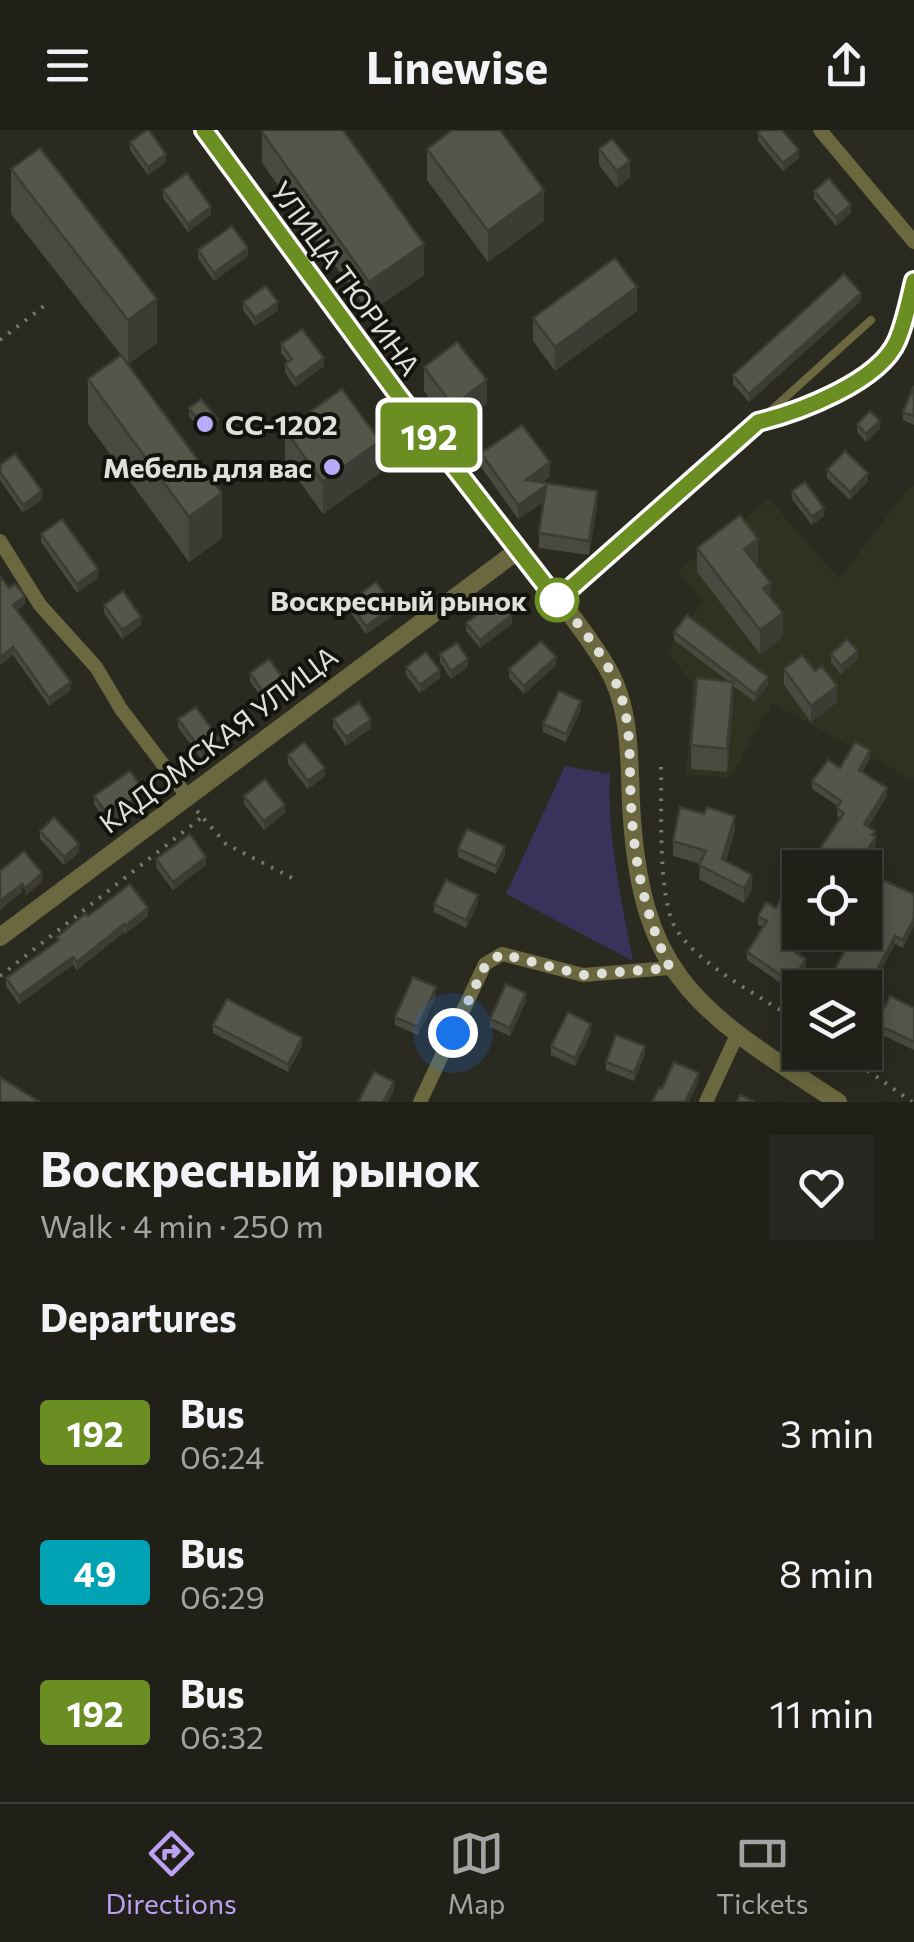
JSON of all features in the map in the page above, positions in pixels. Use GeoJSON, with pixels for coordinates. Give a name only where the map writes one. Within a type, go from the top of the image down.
{"type":"FeatureCollection","features":[{"type":"Feature","properties":{"kind":"street","name":"УЛИЦА ТЮРИНА"},"geometry":{"type":"LineString","coordinates":[[204,130],[517,551],[601,657],[621,696],[626,720],[643,899],[670,968],[737,1035],[838,1102]]}},
{"type":"Feature","properties":{"kind":"street"},"geometry":{"type":"LineString","coordinates":[[820,130],[914,242]]}},
{"type":"Feature","properties":{"kind":"street"},"geometry":{"type":"LineString","coordinates":[[557,600],[758,422],[790,415],[828,398],[889,355],[897,342],[914,281]]}},
{"type":"Feature","properties":{"kind":"street"},"geometry":{"type":"LineString","coordinates":[[0,541],[40,605],[96,666],[121,709],[187,796]]}},
{"type":"Feature","properties":{"kind":"street","name":"КАДОМСКАЯ УЛИЦА"},"geometry":{"type":"LineString","coordinates":[[0,937],[517,551]]}},
{"type":"Feature","properties":{"kind":"street"},"geometry":{"type":"LineString","coordinates":[[420,1102],[486,964],[502,954],[583,975],[670,968]]}},
{"type":"Feature","properties":{"kind":"street"},"geometry":{"type":"LineString","coordinates":[[706,1102],[737,1035]]}},
{"type":"Feature","properties":{"kind":"lane"},"geometry":{"type":"LineString","coordinates":[[758,422],[871,320]]}},
{"type":"Feature","properties":{"kind":"path"},"geometry":{"type":"LineString","coordinates":[[0,340],[48,304]]}},
{"type":"Feature","properties":{"kind":"path"},"geometry":{"type":"LineString","coordinates":[[661,767],[665,877],[675,927],[704,958],[782,1011]]}},
{"type":"Feature","properties":{"kind":"path"},"geometry":{"type":"LineString","coordinates":[[187,796],[226,844],[294,879]]}},
{"type":"Feature","properties":{"kind":"path"},"geometry":{"type":"LineString","coordinates":[[0,976],[202,818]]}},
{"type":"Feature","properties":{"kind":"path"},"geometry":{"type":"LineString","coordinates":[[867,1070],[912,1102]]}},
{"type":"Feature","properties":{"kind":"shaded area"},"geometry":{"type":"Polygon","coordinates":[[[911,485],[914,781],[772,703],[730,778],[686,774],[692,683],[667,651],[703,601],[678,571],[769,499],[839,579],[911,485]]]}},
{"type":"Feature","properties":{"kind":"shaded area"},"geometry":{"type":"Polygon","coordinates":[[[565,766],[610,774],[613,845],[633,961],[506,894],[565,766]]]}},
{"type":"Feature","properties":{"kind":"building"},"geometry":{"type":"Polygon","coordinates":[[[147,130],[166,154],[148,167],[130,142],[147,130]]]}},
{"type":"Feature","properties":{"kind":"building"},"geometry":{"type":"Polygon","coordinates":[[[343,130],[424,244],[369,282],[262,132],[343,130]]]}},
{"type":"Feature","properties":{"kind":"building"},"geometry":{"type":"Polygon","coordinates":[[[452,130],[500,130],[544,190],[488,231],[427,149],[452,130]]]}},
{"type":"Feature","properties":{"kind":"building"},"geometry":{"type":"Polygon","coordinates":[[[782,130],[799,150],[783,163],[758,133],[782,130]]]}},
{"type":"Feature","properties":{"kind":"building"},"geometry":{"type":"Polygon","coordinates":[[[612,139],[630,161],[617,171],[599,149],[612,139]]]}},
{"type":"Feature","properties":{"kind":"building"},"geometry":{"type":"Polygon","coordinates":[[[40,148],[157,299],[128,320],[11,169],[40,148]]]}},
{"type":"Feature","properties":{"kind":"building"},"geometry":{"type":"Polygon","coordinates":[[[187,173],[211,207],[188,224],[163,190],[187,173]]]}},
{"type":"Feature","properties":{"kind":"building"},"geometry":{"type":"Polygon","coordinates":[[[829,178],[851,205],[836,217],[814,191],[829,178]]]}},
{"type":"Feature","properties":{"kind":"building"},"geometry":{"type":"Polygon","coordinates":[[[232,226],[248,248],[214,273],[198,250],[232,226]]]}},
{"type":"Feature","properties":{"kind":"building"},"geometry":{"type":"Polygon","coordinates":[[[615,258],[637,287],[555,347],[533,318],[615,258]]]}},
{"type":"Feature","properties":{"kind":"building"},"geometry":{"type":"Polygon","coordinates":[[[844,274],[861,293],[749,394],[733,375],[844,274]]]}},
{"type":"Feature","properties":{"kind":"building"},"geometry":{"type":"Polygon","coordinates":[[[266,286],[278,302],[255,318],[243,302],[266,286]]]}},
{"type":"Feature","properties":{"kind":"building"},"geometry":{"type":"Polygon","coordinates":[[[302,329],[324,358],[295,379],[285,364],[292,359],[281,344],[302,329]]]}},
{"type":"Feature","properties":{"kind":"building"},"geometry":{"type":"Polygon","coordinates":[[[457,342],[487,380],[453,406],[424,367],[457,342]]]}},
{"type":"Feature","properties":{"kind":"building"},"geometry":{"type":"Polygon","coordinates":[[[121,355],[222,493],[189,517],[88,379],[121,355]]]}},
{"type":"Feature","properties":{"kind":"building"},"geometry":{"type":"Polygon","coordinates":[[[914,386],[914,416],[903,412],[914,386]]]}},
{"type":"Feature","properties":{"kind":"building"},"geometry":{"type":"Polygon","coordinates":[[[342,389],[380,441],[323,482],[285,430],[342,389]]]}},
{"type":"Feature","properties":{"kind":"building"},"geometry":{"type":"Polygon","coordinates":[[[201,399],[218,419],[205,429],[189,408],[201,399]]]}},
{"type":"Feature","properties":{"kind":"building"},"geometry":{"type":"Polygon","coordinates":[[[870,411],[880,421],[866,434],[857,424],[870,411]]]}},
{"type":"Feature","properties":{"kind":"building"},"geometry":{"type":"Polygon","coordinates":[[[522,425],[550,462],[526,480],[597,491],[589,541],[539,533],[546,486],[518,505],[481,453],[522,425]]]}},
{"type":"Feature","properties":{"kind":"building"},"geometry":{"type":"Polygon","coordinates":[[[845,451],[868,473],[850,492],[827,470],[845,451]]]}},
{"type":"Feature","properties":{"kind":"building"},"geometry":{"type":"Polygon","coordinates":[[[15,454],[42,491],[23,505],[0,472],[0,465],[15,454]]]}},
{"type":"Feature","properties":{"kind":"building"},"geometry":{"type":"Polygon","coordinates":[[[805,482],[824,508],[812,517],[792,491],[805,482]]]}},
{"type":"Feature","properties":{"kind":"building"},"geometry":{"type":"Polygon","coordinates":[[[740,515],[758,539],[744,549],[771,583],[763,588],[783,613],[760,630],[697,548],[740,515]]]}},
{"type":"Feature","properties":{"kind":"building"},"geometry":{"type":"Polygon","coordinates":[[[62,519],[98,569],[77,584],[41,534],[62,519]]]}},
{"type":"Feature","properties":{"kind":"building"},"geometry":{"type":"Polygon","coordinates":[[[0,576],[9,588],[15,584],[25,596],[13,605],[71,682],[49,698],[13,647],[0,657],[0,576]]]}},
{"type":"Feature","properties":{"kind":"building"},"geometry":{"type":"Polygon","coordinates":[[[376,582],[394,607],[366,626],[349,602],[376,582]]]}},
{"type":"Feature","properties":{"kind":"building"},"geometry":{"type":"Polygon","coordinates":[[[123,591],[141,617],[122,630],[104,605],[123,591]]]}},
{"type":"Feature","properties":{"kind":"building"},"geometry":{"type":"Polygon","coordinates":[[[499,598],[512,615],[480,640],[466,623],[499,598]]]}},
{"type":"Feature","properties":{"kind":"building"},"geometry":{"type":"Polygon","coordinates":[[[687,615],[768,677],[755,694],[674,632],[687,615]]]}},
{"type":"Feature","properties":{"kind":"building"},"geometry":{"type":"Polygon","coordinates":[[[847,639],[858,651],[841,666],[831,654],[847,639]]]}},
{"type":"Feature","properties":{"kind":"building"},"geometry":{"type":"Polygon","coordinates":[[[541,641],[556,657],[524,686],[509,669],[541,641]]]}},
{"type":"Feature","properties":{"kind":"building"},"geometry":{"type":"Polygon","coordinates":[[[457,643],[468,659],[451,671],[440,654],[457,643]]]}},
{"type":"Feature","properties":{"kind":"building"},"geometry":{"type":"Polygon","coordinates":[[[426,652],[440,670],[420,685],[406,667],[426,652]]]}},
{"type":"Feature","properties":{"kind":"building"},"geometry":{"type":"Polygon","coordinates":[[[802,655],[815,671],[822,666],[837,686],[811,706],[784,669],[802,655]]]}},
{"type":"Feature","properties":{"kind":"building"},"geometry":{"type":"Polygon","coordinates":[[[269,659],[286,682],[266,696],[250,673],[269,659]]]}},
{"type":"Feature","properties":{"kind":"building"},"geometry":{"type":"Polygon","coordinates":[[[697,678],[733,682],[727,749],[691,745],[697,678]]]}},
{"type":"Feature","properties":{"kind":"building"},"geometry":{"type":"Polygon","coordinates":[[[559,691],[581,701],[566,734],[543,724],[559,691]]]}},
{"type":"Feature","properties":{"kind":"building"},"geometry":{"type":"Polygon","coordinates":[[[359,702],[371,720],[346,737],[333,719],[359,702]]]}},
{"type":"Feature","properties":{"kind":"building"},"geometry":{"type":"Polygon","coordinates":[[[196,707],[219,739],[202,752],[178,719],[196,707]]]}},
{"type":"Feature","properties":{"kind":"building"},"geometry":{"type":"Polygon","coordinates":[[[304,742],[325,768],[308,781],[288,755],[304,742]]]}},
{"type":"Feature","properties":{"kind":"building"},"geometry":{"type":"Polygon","coordinates":[[[855,742],[870,750],[859,770],[887,788],[864,824],[875,831],[872,835],[876,837],[867,850],[819,850],[844,813],[837,808],[841,801],[812,781],[828,760],[840,768],[855,742]]]}},
{"type":"Feature","properties":{"kind":"building"},"geometry":{"type":"Polygon","coordinates":[[[130,771],[145,792],[109,817],[94,796],[130,771]]]}},
{"type":"Feature","properties":{"kind":"building"},"geometry":{"type":"Polygon","coordinates":[[[265,779],[285,805],[264,821],[244,796],[265,779]]]}},
{"type":"Feature","properties":{"kind":"building"},"geometry":{"type":"Polygon","coordinates":[[[680,807],[704,814],[707,807],[735,816],[722,859],[752,875],[744,888],[699,865],[706,851],[673,841],[680,807]]]}},
{"type":"Feature","properties":{"kind":"building"},"geometry":{"type":"Polygon","coordinates":[[[54,817],[79,844],[64,857],[40,831],[54,817]]]}},
{"type":"Feature","properties":{"kind":"building"},"geometry":{"type":"Polygon","coordinates":[[[467,829],[505,846],[496,866],[458,849],[467,829]]]}},
{"type":"Feature","properties":{"kind":"building"},"geometry":{"type":"Polygon","coordinates":[[[190,834],[206,857],[173,882],[156,859],[190,834]]]}},
{"type":"Feature","properties":{"kind":"building"},"geometry":{"type":"Polygon","coordinates":[[[24,851],[42,873],[25,888],[22,884],[0,901],[0,871],[24,851]]]}},
{"type":"Feature","properties":{"kind":"building"},"geometry":{"type":"Polygon","coordinates":[[[882,879],[914,894],[914,918],[903,940],[895,936],[877,970],[835,970],[845,950],[882,950],[882,879]]]}},
{"type":"Feature","properties":{"kind":"building"},"geometry":{"type":"Polygon","coordinates":[[[446,880],[478,895],[466,920],[434,904],[446,880]]]}},
{"type":"Feature","properties":{"kind":"building"},"geometry":{"type":"Polygon","coordinates":[[[130,884],[148,908],[77,962],[73,957],[19,996],[6,978],[59,940],[57,937],[86,913],[88,916],[130,884]]]}},
{"type":"Feature","properties":{"kind":"building"},"geometry":{"type":"Polygon","coordinates":[[[781,898],[782,950],[798,950],[796,953],[806,959],[799,970],[782,970],[782,976],[747,952],[767,921],[758,916],[766,902],[776,908],[781,898]]]}},
{"type":"Feature","properties":{"kind":"building"},"geometry":{"type":"Polygon","coordinates":[[[413,977],[436,987],[418,1027],[395,1017],[413,977]]]}},
{"type":"Feature","properties":{"kind":"building"},"geometry":{"type":"Polygon","coordinates":[[[506,984],[526,993],[510,1028],[490,1019],[506,984]]]}},
{"type":"Feature","properties":{"kind":"building"},"geometry":{"type":"Polygon","coordinates":[[[890,996],[914,1008],[914,1042],[882,1027],[882,1012],[890,996]]]}},
{"type":"Feature","properties":{"kind":"building"},"geometry":{"type":"Polygon","coordinates":[[[227,999],[302,1038],[288,1064],[213,1025],[227,999]]]}},
{"type":"Feature","properties":{"kind":"building"},"geometry":{"type":"Polygon","coordinates":[[[568,1012],[591,1024],[575,1058],[551,1046],[568,1012]]]}},
{"type":"Feature","properties":{"kind":"building"},"geometry":{"type":"Polygon","coordinates":[[[616,1035],[645,1046],[634,1073],[606,1062],[616,1035]]]}},
{"type":"Feature","properties":{"kind":"building"},"geometry":{"type":"Polygon","coordinates":[[[674,1062],[699,1073],[685,1102],[652,1102],[662,1089],[674,1062]]]}},
{"type":"Feature","properties":{"kind":"building"},"geometry":{"type":"Polygon","coordinates":[[[374,1072],[394,1082],[383,1102],[358,1102],[374,1072]]]}},
{"type":"Feature","properties":{"kind":"building"},"geometry":{"type":"Polygon","coordinates":[[[0,1077],[40,1102],[0,1102],[0,1077]]]}},
{"type":"Feature","properties":{"kind":"building"},"geometry":{"type":"Polygon","coordinates":[[[740,1095],[755,1102],[737,1102],[740,1095]]]}},
{"type":"Feature","properties":{"kind":"bus line","name":"192"},"geometry":{"type":"LineString","coordinates":[[204,130],[396,392],[557,600],[758,422],[790,415],[828,398],[889,355],[897,342],[914,281]]}},
{"type":"Feature","properties":{"kind":"place","name":"СС-1202"},"geometry":{"type":"Point","coordinates":[205,424]}},
{"type":"Feature","properties":{"kind":"place","name":"Мебель для вас"},"geometry":{"type":"Point","coordinates":[332,467]}},
{"type":"Feature","properties":{"kind":"place","name":"Воскресный рынок"},"geometry":{"type":"Point","coordinates":[557,600]}},
{"type":"Feature","properties":{"kind":"route"},"geometry":{"type":"LineString","coordinates":[[453,1033],[486,964],[502,954],[583,975],[670,968],[643,899],[621,696],[586,634],[557,600]]}}]}
